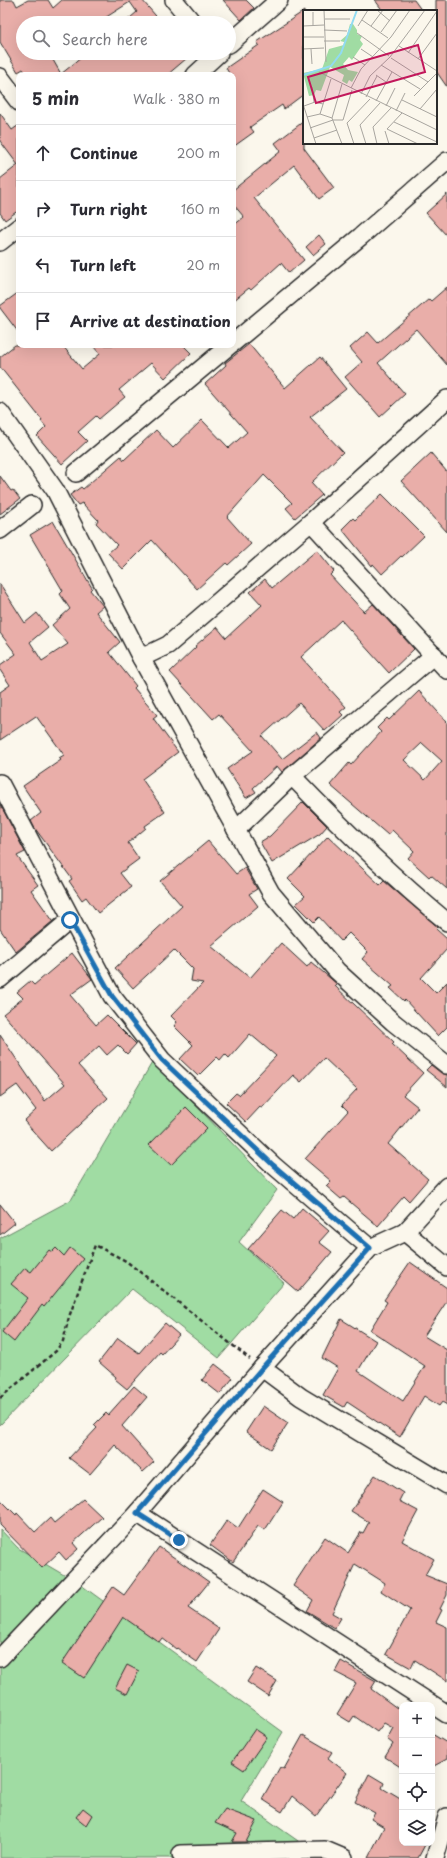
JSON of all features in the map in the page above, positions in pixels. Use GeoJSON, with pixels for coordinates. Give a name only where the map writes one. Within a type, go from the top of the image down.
{"type":"FeatureCollection","features":[{"type":"Feature","properties":{"kind":"street"},"geometry":{"type":"LineString","coordinates":[[174,0],[187,16]]}},
{"type":"Feature","properties":{"kind":"street"},"geometry":{"type":"LineString","coordinates":[[236,38],[279,0]]}},
{"type":"Feature","properties":{"kind":"street"},"geometry":{"type":"LineString","coordinates":[[198,72],[211,60]]}},
{"type":"Feature","properties":{"kind":"street"},"geometry":{"type":"LineString","coordinates":[[0,77],[16,98]]}},
{"type":"Feature","properties":{"kind":"street"},"geometry":{"type":"LineString","coordinates":[[236,340],[360,237],[447,161]]}},
{"type":"Feature","properties":{"kind":"street"},"geometry":{"type":"LineString","coordinates":[[0,242],[16,229]]}},
{"type":"Feature","properties":{"kind":"street"},"geometry":{"type":"LineString","coordinates":[[76,473],[226,348]]}},
{"type":"Feature","properties":{"kind":"street"},"geometry":{"type":"LineString","coordinates":[[141,658],[168,645],[311,522],[447,399]]}},
{"type":"Feature","properties":{"kind":"street"},"geometry":{"type":"LineString","coordinates":[[0,412],[55,490],[84,544],[141,658],[271,893],[337,971],[393,1022],[447,1065]]}},
{"type":"Feature","properties":{"kind":"street"},"geometry":{"type":"LineString","coordinates":[[0,530],[32,505]]}},
{"type":"Feature","properties":{"kind":"street"},"geometry":{"type":"LineString","coordinates":[[311,522],[447,670]]}},
{"type":"Feature","properties":{"kind":"street"},"geometry":{"type":"LineString","coordinates":[[236,830],[292,776],[434,655]]}},
{"type":"Feature","properties":{"kind":"street"},"geometry":{"type":"LineString","coordinates":[[292,776],[337,823],[412,893],[447,922]]}},
{"type":"Feature","properties":{"kind":"street"},"geometry":{"type":"LineString","coordinates":[[0,783],[70,920],[112,996],[162,1060],[273,1165],[370,1248]]}},
{"type":"Feature","properties":{"kind":"street"},"geometry":{"type":"LineString","coordinates":[[0,979],[70,920]]}},
{"type":"Feature","properties":{"kind":"street"},"geometry":{"type":"LineString","coordinates":[[0,1658],[137,1513],[262,1368],[370,1248],[405,1232],[447,1186]]}},
{"type":"Feature","properties":{"kind":"street"},"geometry":{"type":"LineString","coordinates":[[405,1232],[447,1267]]}},
{"type":"Feature","properties":{"kind":"street"},"geometry":{"type":"LineString","coordinates":[[262,1368],[301,1397],[447,1485]]}},
{"type":"Feature","properties":{"kind":"street"},"geometry":{"type":"LineString","coordinates":[[137,1513],[447,1714]]}},
{"type":"Feature","properties":{"kind":"street"},"geometry":{"type":"LineString","coordinates":[[435,1858],[447,1817]]}},
{"type":"Feature","properties":{"kind":"street"},"geometry":{"type":"LineString","coordinates":[[181,1854],[325,1850],[344,1858]]}},
{"type":"Feature","properties":{"kind":"path"},"geometry":{"type":"LineString","coordinates":[[0,1398],[56,1351],[63,1341],[69,1317],[95,1246],[126,1261],[262,1368]]}},
{"type":"Feature","properties":{"kind":"green space"},"geometry":{"type":"Polygon","coordinates":[[[153,1061],[277,1190],[239,1242],[284,1283],[219,1358],[132,1289],[0,1425],[0,1238],[71,1200],[153,1061]]]}},
{"type":"Feature","properties":{"kind":"green space"},"geometry":{"type":"Polygon","coordinates":[[[0,1529],[18,1548],[81,1585],[283,1732],[241,1801],[311,1850],[311,1858],[0,1858],[0,1529]]]}},
{"type":"Feature","properties":{"kind":"building"},"geometry":{"type":"Polygon","coordinates":[[[0,0],[14,0],[17,6],[28,0],[48,0],[53,8],[62,0],[142,0],[156,16],[132,16],[137,12],[130,2],[108,16],[16,16],[16,60],[53,60],[60,72],[25,72],[23,69],[18,72],[0,42],[0,0]]]}},
{"type":"Feature","properties":{"kind":"building"},"geometry":{"type":"Polygon","coordinates":[[[223,0],[246,0],[254,8],[241,20],[223,0]]]}},
{"type":"Feature","properties":{"kind":"building"},"geometry":{"type":"Polygon","coordinates":[[[375,0],[414,0],[421,10],[382,10],[375,0]]]}},
{"type":"Feature","properties":{"kind":"building"},"geometry":{"type":"Polygon","coordinates":[[[436,0],[447,0],[447,87],[437,72],[436,0]]]}},
{"type":"Feature","properties":{"kind":"building"},"geometry":{"type":"Polygon","coordinates":[[[303,12],[303,95],[284,109],[282,105],[250,127],[254,132],[236,145],[236,72],[228,72],[226,68],[259,45],[257,42],[303,12]]]}},
{"type":"Feature","properties":{"kind":"building"},"geometry":{"type":"Polygon","coordinates":[[[78,60],[185,60],[171,72],[63,72],[78,60]]]}},
{"type":"Feature","properties":{"kind":"building"},"geometry":{"type":"Polygon","coordinates":[[[0,113],[12,130],[16,127],[16,162],[0,141],[0,113]]]}},
{"type":"Feature","properties":{"kind":"building"},"geometry":{"type":"Polygon","coordinates":[[[303,122],[304,148],[334,188],[319,199],[294,165],[254,198],[304,260],[289,273],[281,263],[251,290],[249,288],[236,299],[236,224],[244,217],[236,208],[236,188],[281,151],[275,143],[303,122]]]}},
{"type":"Feature","properties":{"kind":"building"},"geometry":{"type":"Polygon","coordinates":[[[16,167],[16,212],[5,220],[0,213],[0,179],[16,167]]]}},
{"type":"Feature","properties":{"kind":"building"},"geometry":{"type":"Polygon","coordinates":[[[447,194],[447,236],[426,213],[447,194]]]}},
{"type":"Feature","properties":{"kind":"building"},"geometry":{"type":"Polygon","coordinates":[[[319,235],[326,244],[313,255],[306,247],[319,235]]]}},
{"type":"Feature","properties":{"kind":"building"},"geometry":{"type":"Polygon","coordinates":[[[447,287],[447,365],[416,329],[378,363],[405,394],[380,417],[345,377],[362,362],[350,348],[368,332],[378,343],[429,299],[431,301],[447,287]]]}},
{"type":"Feature","properties":{"kind":"building"},"geometry":{"type":"Polygon","coordinates":[[[16,294],[16,329],[0,308],[0,306],[16,294]]]}},
{"type":"Feature","properties":{"kind":"building"},"geometry":{"type":"Polygon","coordinates":[[[249,344],[285,388],[320,357],[346,389],[310,417],[343,452],[311,483],[322,495],[295,518],[286,508],[292,503],[264,475],[227,517],[251,544],[228,565],[226,563],[197,589],[152,540],[123,569],[108,553],[117,545],[96,523],[98,520],[82,503],[78,505],[70,495],[81,487],[83,489],[121,456],[124,460],[156,430],[173,448],[202,420],[229,448],[247,432],[205,384],[226,365],[225,363],[249,344]]]}},
{"type":"Feature","properties":{"kind":"building"},"geometry":{"type":"Polygon","coordinates":[[[15,345],[16,348],[64,348],[82,369],[100,354],[95,348],[186,348],[191,353],[165,378],[151,363],[119,390],[125,397],[99,419],[96,416],[78,432],[87,441],[62,464],[37,436],[46,427],[0,367],[0,357],[15,345]]]}},
{"type":"Feature","properties":{"kind":"building"},"geometry":{"type":"Polygon","coordinates":[[[431,453],[447,472],[447,532],[401,481],[431,453]]]}},
{"type":"Feature","properties":{"kind":"building"},"geometry":{"type":"Polygon","coordinates":[[[0,476],[11,491],[13,490],[20,499],[0,514],[0,476]]]}},
{"type":"Feature","properties":{"kind":"building"},"geometry":{"type":"Polygon","coordinates":[[[382,494],[424,536],[382,574],[373,564],[372,566],[342,529],[353,518],[355,520],[382,494]]]}},
{"type":"Feature","properties":{"kind":"building"},"geometry":{"type":"Polygon","coordinates":[[[53,521],[92,588],[90,590],[103,606],[96,612],[120,642],[109,652],[136,686],[134,688],[157,715],[153,718],[178,752],[142,779],[165,812],[145,826],[146,828],[128,843],[139,859],[120,873],[131,887],[98,913],[86,897],[82,900],[69,881],[72,879],[34,827],[31,821],[41,813],[23,786],[61,760],[59,758],[64,755],[36,716],[0,740],[0,692],[10,685],[0,670],[0,665],[16,654],[0,633],[0,584],[25,623],[37,613],[48,627],[30,642],[42,661],[68,644],[52,625],[70,609],[60,594],[63,591],[30,535],[53,521]]]}},
{"type":"Feature","properties":{"kind":"building"},"geometry":{"type":"Polygon","coordinates":[[[317,550],[334,571],[330,575],[364,612],[373,604],[414,649],[389,673],[341,620],[301,657],[346,707],[340,712],[343,715],[325,731],[299,703],[262,736],[282,759],[317,732],[321,738],[282,772],[277,766],[253,788],[256,792],[246,798],[227,769],[253,751],[219,714],[213,719],[170,672],[196,647],[195,646],[217,627],[226,638],[262,605],[250,592],[265,579],[272,588],[317,550]]]}},
{"type":"Feature","properties":{"kind":"building"},"geometry":{"type":"Polygon","coordinates":[[[419,691],[447,722],[447,889],[431,875],[429,877],[408,858],[414,851],[392,830],[388,835],[330,785],[349,763],[351,765],[381,732],[377,728],[387,718],[389,720],[419,691]],[[422,743],[404,760],[425,780],[442,761],[422,743]]]}},
{"type":"Feature","properties":{"kind":"building"},"geometry":{"type":"Polygon","coordinates":[[[303,802],[327,826],[320,834],[272,863],[260,842],[270,836],[303,802]]]}},
{"type":"Feature","properties":{"kind":"building"},"geometry":{"type":"Polygon","coordinates":[[[0,804],[25,852],[17,856],[38,885],[31,890],[53,921],[16,952],[0,929],[0,804]]]}},
{"type":"Feature","properties":{"kind":"building"},"geometry":{"type":"Polygon","coordinates":[[[328,836],[380,885],[384,881],[438,927],[436,929],[447,939],[447,949],[421,978],[436,993],[447,982],[447,1027],[438,1036],[405,1000],[404,1001],[390,988],[393,986],[362,959],[368,952],[349,933],[341,941],[319,917],[314,922],[296,904],[305,896],[288,879],[328,836]]]}},
{"type":"Feature","properties":{"kind":"building"},"geometry":{"type":"Polygon","coordinates":[[[208,841],[236,874],[245,868],[257,889],[249,894],[258,906],[211,946],[250,978],[281,943],[307,967],[311,962],[337,984],[335,986],[394,1042],[392,1044],[423,1073],[403,1095],[418,1107],[388,1144],[428,1179],[409,1201],[404,1196],[378,1226],[344,1197],[341,1199],[326,1186],[331,1181],[305,1159],[348,1111],[342,1105],[357,1089],[324,1058],[301,1082],[293,1075],[262,1108],[260,1107],[246,1122],[226,1103],[236,1093],[239,1095],[276,1056],[250,1034],[229,1058],[225,1054],[220,1060],[217,1057],[198,1076],[180,1059],[193,1045],[174,1026],[177,1022],[171,1016],[203,983],[191,981],[193,969],[174,950],[133,988],[115,968],[182,906],[160,881],[208,841]]]}},
{"type":"Feature","properties":{"kind":"building"},"geometry":{"type":"Polygon","coordinates":[[[72,953],[92,979],[70,995],[96,1025],[107,1015],[136,1044],[127,1054],[118,1045],[107,1055],[99,1046],[78,1065],[108,1098],[51,1151],[24,1121],[36,1110],[17,1085],[0,1097],[0,1035],[45,1101],[65,1084],[3,1014],[23,998],[17,992],[30,981],[34,985],[72,953]]]}},
{"type":"Feature","properties":{"kind":"building"},"geometry":{"type":"Polygon","coordinates":[[[431,1065],[441,1073],[447,1075],[447,1087],[426,1070],[431,1065]]]}},
{"type":"Feature","properties":{"kind":"building"},"geometry":{"type":"Polygon","coordinates":[[[186,1107],[207,1128],[171,1165],[149,1145],[186,1107]]]}},
{"type":"Feature","properties":{"kind":"building"},"geometry":{"type":"Polygon","coordinates":[[[0,1204],[15,1223],[0,1235],[0,1204]]]}},
{"type":"Feature","properties":{"kind":"building"},"geometry":{"type":"Polygon","coordinates":[[[302,1208],[329,1231],[319,1242],[332,1252],[298,1292],[248,1249],[282,1210],[293,1219],[302,1208]]]}},
{"type":"Feature","properties":{"kind":"building"},"geometry":{"type":"Polygon","coordinates":[[[56,1248],[64,1256],[70,1248],[83,1259],[44,1307],[42,1305],[14,1342],[2,1332],[28,1298],[11,1284],[25,1268],[31,1272],[49,1250],[52,1252],[56,1248]]]}},
{"type":"Feature","properties":{"kind":"building"},"geometry":{"type":"Polygon","coordinates":[[[410,1262],[447,1288],[447,1301],[424,1336],[447,1350],[447,1405],[442,1402],[439,1406],[424,1396],[400,1437],[347,1402],[344,1407],[323,1395],[338,1368],[322,1358],[341,1319],[376,1341],[358,1371],[403,1401],[425,1366],[370,1330],[387,1302],[384,1300],[410,1262]]]}},
{"type":"Feature","properties":{"kind":"building"},"geometry":{"type":"Polygon","coordinates":[[[165,1323],[179,1335],[162,1354],[160,1352],[127,1389],[99,1362],[118,1338],[139,1353],[165,1323]]]}},
{"type":"Feature","properties":{"kind":"building"},"geometry":{"type":"Polygon","coordinates":[[[215,1364],[233,1378],[220,1394],[202,1380],[215,1364]]]}},
{"type":"Feature","properties":{"kind":"building"},"geometry":{"type":"Polygon","coordinates":[[[134,1386],[147,1397],[122,1426],[154,1462],[143,1472],[115,1445],[90,1474],[69,1458],[97,1428],[94,1425],[106,1413],[108,1415],[134,1386]]]}},
{"type":"Feature","properties":{"kind":"building"},"geometry":{"type":"Polygon","coordinates":[[[263,1406],[288,1423],[271,1449],[246,1432],[263,1406]]]}},
{"type":"Feature","properties":{"kind":"building"},"geometry":{"type":"Polygon","coordinates":[[[375,1475],[403,1493],[399,1501],[418,1511],[402,1541],[434,1559],[425,1575],[447,1584],[447,1595],[440,1609],[442,1610],[436,1622],[447,1627],[447,1681],[415,1660],[411,1668],[386,1654],[410,1610],[381,1591],[385,1583],[355,1564],[332,1613],[341,1618],[335,1628],[307,1611],[313,1600],[293,1586],[325,1537],[348,1553],[361,1532],[363,1533],[369,1522],[351,1511],[375,1475]]]}},
{"type":"Feature","properties":{"kind":"building"},"geometry":{"type":"Polygon","coordinates":[[[263,1489],[283,1502],[265,1530],[258,1526],[233,1562],[210,1545],[227,1520],[238,1528],[263,1489]]]}},
{"type":"Feature","properties":{"kind":"building"},"geometry":{"type":"Polygon","coordinates":[[[0,1499],[16,1515],[17,1513],[35,1532],[50,1518],[54,1523],[83,1499],[102,1517],[73,1543],[78,1549],[66,1560],[59,1552],[42,1568],[0,1525],[0,1499]]]}},
{"type":"Feature","properties":{"kind":"building"},"geometry":{"type":"Polygon","coordinates":[[[159,1547],[209,1582],[188,1608],[219,1629],[197,1662],[162,1638],[159,1642],[123,1617],[84,1678],[62,1663],[113,1587],[124,1595],[159,1547]]]}},
{"type":"Feature","properties":{"kind":"building"},"geometry":{"type":"Polygon","coordinates":[[[341,1661],[376,1681],[371,1689],[399,1710],[399,1766],[385,1757],[393,1744],[387,1739],[393,1728],[384,1723],[377,1732],[354,1716],[350,1722],[337,1714],[356,1683],[335,1672],[341,1661]]]}},
{"type":"Feature","properties":{"kind":"building"},"geometry":{"type":"Polygon","coordinates":[[[127,1665],[139,1671],[127,1694],[115,1688],[127,1665]]]}},
{"type":"Feature","properties":{"kind":"building"},"geometry":{"type":"Polygon","coordinates":[[[256,1668],[277,1681],[268,1696],[247,1682],[256,1668]]]}},
{"type":"Feature","properties":{"kind":"building"},"geometry":{"type":"Polygon","coordinates":[[[255,1729],[267,1737],[244,1770],[232,1762],[255,1729]]]}},
{"type":"Feature","properties":{"kind":"building"},"geometry":{"type":"Polygon","coordinates":[[[303,1735],[332,1752],[328,1758],[347,1773],[316,1816],[292,1796],[282,1812],[262,1799],[280,1767],[284,1769],[303,1735]]]}},
{"type":"Feature","properties":{"kind":"building"},"geometry":{"type":"Polygon","coordinates":[[[435,1736],[447,1743],[447,1759],[435,1765],[435,1736]]]}},
{"type":"Feature","properties":{"kind":"building"},"geometry":{"type":"Polygon","coordinates":[[[369,1774],[384,1783],[382,1788],[399,1798],[399,1846],[424,1846],[418,1858],[368,1858],[384,1827],[371,1819],[375,1813],[355,1802],[369,1774]]]}},
{"type":"Feature","properties":{"kind":"building"},"geometry":{"type":"Polygon","coordinates":[[[83,1808],[92,1815],[86,1825],[76,1817],[83,1808]]]}},
{"type":"Feature","properties":{"kind":"building"},"geometry":{"type":"Polygon","coordinates":[[[225,1809],[257,1821],[246,1842],[232,1842],[237,1833],[215,1823],[225,1809]]]}},
{"type":"Feature","properties":{"kind":"route"},"geometry":{"type":"LineString","coordinates":[[70,920],[112,996],[162,1060],[273,1165],[370,1248],[262,1368],[137,1513],[179,1540]]}}]}
